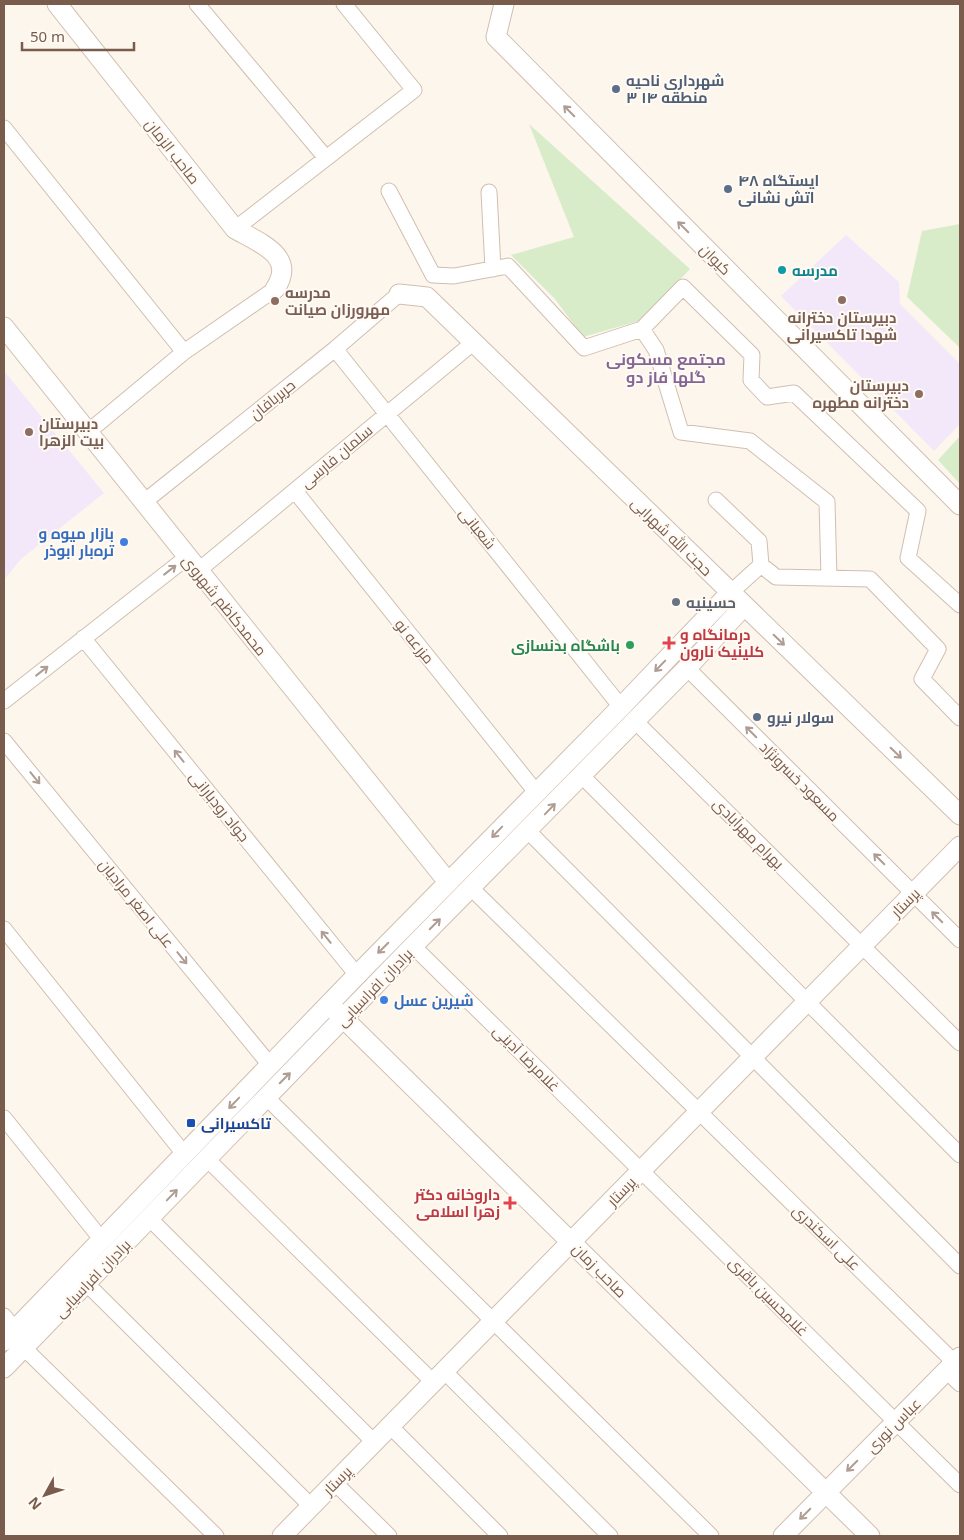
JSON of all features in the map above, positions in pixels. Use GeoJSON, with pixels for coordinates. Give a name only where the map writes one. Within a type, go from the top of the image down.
{"type":"FeatureCollection","features":[{"type":"Feature","properties":{"kind":"street","name":"صاحب الزمان"},"geometry":{"type":"LineString","coordinates":[[57,4],[235,228],[273,252],[283,266],[282,278],[275,289]]}},
{"type":"Feature","properties":{"kind":"street"},"geometry":{"type":"LineString","coordinates":[[197,4],[326,158]]}},
{"type":"Feature","properties":{"kind":"street"},"geometry":{"type":"LineString","coordinates":[[235,228],[414,90],[344,4]]}},
{"type":"Feature","properties":{"kind":"street","name":"کیوان"},"geometry":{"type":"LineString","coordinates":[[504,4],[496,37],[960,505]]}},
{"type":"Feature","properties":{"kind":"street"},"geometry":{"type":"LineString","coordinates":[[4,128],[184,352]]}},
{"type":"Feature","properties":{"kind":"street"},"geometry":{"type":"LineString","coordinates":[[389,191],[433,275],[454,276],[508,266],[584,348],[642,329],[683,287],[752,355],[751,380],[767,397],[794,393],[918,511],[908,558],[960,605]]}},
{"type":"Feature","properties":{"kind":"street"},"geometry":{"type":"LineString","coordinates":[[489,192],[493,268]]}},
{"type":"Feature","properties":{"kind":"street"},"geometry":{"type":"LineString","coordinates":[[88,432],[184,352],[275,289]]}},
{"type":"Feature","properties":{"kind":"street","name":"حجت الله شهرابی"},"geometry":{"type":"LineString","coordinates":[[399,294],[427,297],[960,815]]}},
{"type":"Feature","properties":{"kind":"street","name":"حریربافان"},"geometry":{"type":"LineString","coordinates":[[144,502],[399,294]]}},
{"type":"Feature","properties":{"kind":"street","name":"محمدکاظم شهروی"},"geometry":{"type":"LineString","coordinates":[[4,329],[448,882]]}},
{"type":"Feature","properties":{"kind":"street"},"geometry":{"type":"LineString","coordinates":[[642,329],[656,350],[681,432],[750,441],[827,502],[829,578]]}},
{"type":"Feature","properties":{"kind":"street","name":"سلمان فارسی"},"geometry":{"type":"LineString","coordinates":[[4,701],[83,638],[192,564],[294,491],[474,342]]}},
{"type":"Feature","properties":{"kind":"street","name":"شعبانی"},"geometry":{"type":"LineString","coordinates":[[335,348],[621,707]]}},
{"type":"Feature","properties":{"kind":"street","name":"مزرعه نو"},"geometry":{"type":"LineString","coordinates":[[294,491],[536,792]]}},
{"type":"Feature","properties":{"kind":"street"},"geometry":{"type":"LineString","coordinates":[[716,500],[759,541],[761,565],[776,577],[870,579],[938,648],[922,679],[960,718]]}},
{"type":"Feature","properties":{"kind":"street"},"geometry":{"type":"LineString","coordinates":[[730,593],[761,565]]}},
{"type":"Feature","properties":{"kind":"street","name":"برادران افراسیابی"},"geometry":{"type":"LineString","coordinates":[[8,1329],[102,1240],[357,975],[621,707],[730,593]]}},
{"type":"Feature","properties":{"kind":"street","name":"برادران افراسیابی"},"geometry":{"type":"LineString","coordinates":[[4,1368],[266,1097],[687,668],[744,606]]}},
{"type":"Feature","properties":{"kind":"street","name":"جواد رودبارانی"},"geometry":{"type":"LineString","coordinates":[[83,638],[357,975]]}},
{"type":"Feature","properties":{"kind":"street","name":"مسعود خسرونژاد"},"geometry":{"type":"LineString","coordinates":[[687,668],[960,940]]}},
{"type":"Feature","properties":{"kind":"street","name":"بهرام مهرآبادی"},"geometry":{"type":"LineString","coordinates":[[635,721],[960,1043]]}},
{"type":"Feature","properties":{"kind":"street","name":"علی اصغر مرادیان"},"geometry":{"type":"LineString","coordinates":[[4,741],[270,1065]]}},
{"type":"Feature","properties":{"kind":"street"},"geometry":{"type":"LineString","coordinates":[[582,776],[960,1155]]}},
{"type":"Feature","properties":{"kind":"street"},"geometry":{"type":"LineString","coordinates":[[528,831],[960,1266]]}},
{"type":"Feature","properties":{"kind":"street","name":"پرستار"},"geometry":{"type":"LineString","coordinates":[[284,1535],[960,846]]}},
{"type":"Feature","properties":{"kind":"street","name":"علی اسکندری"},"geometry":{"type":"LineString","coordinates":[[472,888],[954,1364],[960,1384]]}},
{"type":"Feature","properties":{"kind":"street"},"geometry":{"type":"LineString","coordinates":[[4,929],[185,1155]]}},
{"type":"Feature","properties":{"kind":"street","name":"غلامرضا آدینی"},"geometry":{"type":"LineString","coordinates":[[414,946],[641,1170]]}},
{"type":"Feature","properties":{"kind":"street","name":"صاحب زمان"},"geometry":{"type":"LineString","coordinates":[[329,1004],[870,1536]]}},
{"type":"Feature","properties":{"kind":"street"},"geometry":{"type":"LineString","coordinates":[[266,1097],[711,1536]]}},
{"type":"Feature","properties":{"kind":"street"},"geometry":{"type":"LineString","coordinates":[[4,1118],[102,1240]]}},
{"type":"Feature","properties":{"kind":"street"},"geometry":{"type":"LineString","coordinates":[[207,1159],[610,1536]]}},
{"type":"Feature","properties":{"kind":"street","name":"غلامحسین باقری"},"geometry":{"type":"LineString","coordinates":[[641,1170],[960,1485]]}},
{"type":"Feature","properties":{"kind":"street"},"geometry":{"type":"LineString","coordinates":[[149,1218],[374,1442]]}},
{"type":"Feature","properties":{"kind":"street"},"geometry":{"type":"LineString","coordinates":[[87,1284],[311,1506]]}},
{"type":"Feature","properties":{"kind":"street"},"geometry":{"type":"LineString","coordinates":[[24,1348],[216,1536]]}},
{"type":"Feature","properties":{"kind":"street","name":"عباس نوری"},"geometry":{"type":"LineString","coordinates":[[783,1536],[954,1364]]}},
{"type":"Feature","properties":{"kind":"street"},"geometry":{"type":"LineString","coordinates":[[390,1426],[500,1536]]}},
{"type":"Feature","properties":{"kind":"street"},"geometry":{"type":"LineString","coordinates":[[334,1482],[389,1536]]}},
{"type":"Feature","properties":{"kind":"shaded area"},"geometry":{"type":"Polygon","coordinates":[[[846,235],[899,282],[900,304],[960,364],[960,424],[934,451],[781,296],[846,235]]]}},
{"type":"Feature","properties":{"kind":"shaded area","name":"دبیرستان بیت الزهرا"},"geometry":{"type":"Polygon","coordinates":[[[4,371],[104,493],[21,559],[4,580],[4,371]]]}},
{"type":"Feature","properties":{"kind":"green space"},"geometry":{"type":"Polygon","coordinates":[[[529,124],[690,269],[642,320],[583,337],[555,299],[511,255],[574,237],[529,124]]]}},
{"type":"Feature","properties":{"kind":"green space"},"geometry":{"type":"Polygon","coordinates":[[[960,224],[960,348],[907,297],[922,231],[960,224]]]}},
{"type":"Feature","properties":{"kind":"green space"},"geometry":{"type":"Polygon","coordinates":[[[960,436],[960,484],[938,460],[960,436]]]}},
{"type":"Feature","properties":{"kind":"place","name":"شهرداری ناحیه ۳ منطقه ۱۴"},"geometry":{"type":"Point","coordinates":[616,89]}},
{"type":"Feature","properties":{"kind":"place","name":"ایستگاه ۴۸ اتش نشانی"},"geometry":{"type":"Point","coordinates":[728,189]}},
{"type":"Feature","properties":{"kind":"place","name":"مدرسه"},"geometry":{"type":"Point","coordinates":[782,270]}},
{"type":"Feature","properties":{"kind":"place","name":"دبیرستان دخترانه شهدا تاکسیرانی"},"geometry":{"type":"Point","coordinates":[842,300]}},
{"type":"Feature","properties":{"kind":"place","name":"مدرسه مهرورزان صیانت"},"geometry":{"type":"Point","coordinates":[275,301]}},
{"type":"Feature","properties":{"kind":"place","name":"دبیرستان دخترانه مطهره"},"geometry":{"type":"Point","coordinates":[919,394]}},
{"type":"Feature","properties":{"kind":"place","name":"دبیرستان بیت الزهرا"},"geometry":{"type":"Point","coordinates":[29,432]}},
{"type":"Feature","properties":{"kind":"place","name":"بازار میوه و تره‌بار ابوذر"},"geometry":{"type":"Point","coordinates":[124,542]}},
{"type":"Feature","properties":{"kind":"place","name":"حسینیه"},"geometry":{"type":"Point","coordinates":[676,602]}},
{"type":"Feature","properties":{"kind":"place","name":"درمانگاه و کلینیک نارون"},"geometry":{"type":"Point","coordinates":[669,643]}},
{"type":"Feature","properties":{"kind":"place","name":"باشگاه بدنسازی"},"geometry":{"type":"Point","coordinates":[630,645]}},
{"type":"Feature","properties":{"kind":"place","name":"سولار نیرو"},"geometry":{"type":"Point","coordinates":[757,717]}},
{"type":"Feature","properties":{"kind":"place","name":"شیرین عسل"},"geometry":{"type":"Point","coordinates":[384,1000]}},
{"type":"Feature","properties":{"kind":"place","name":"تاکسیرانی"},"geometry":{"type":"Point","coordinates":[191,1123]}},
{"type":"Feature","properties":{"kind":"place","name":"داروخانه دکتر زهرا اسلامی"},"geometry":{"type":"Point","coordinates":[510,1203]}},
{"type":"Feature","properties":{"kind":"district","name":"مجتمع مسکونی گلها فاز دو"},"geometry":{"type":"Point","coordinates":[666,368]}}]}
